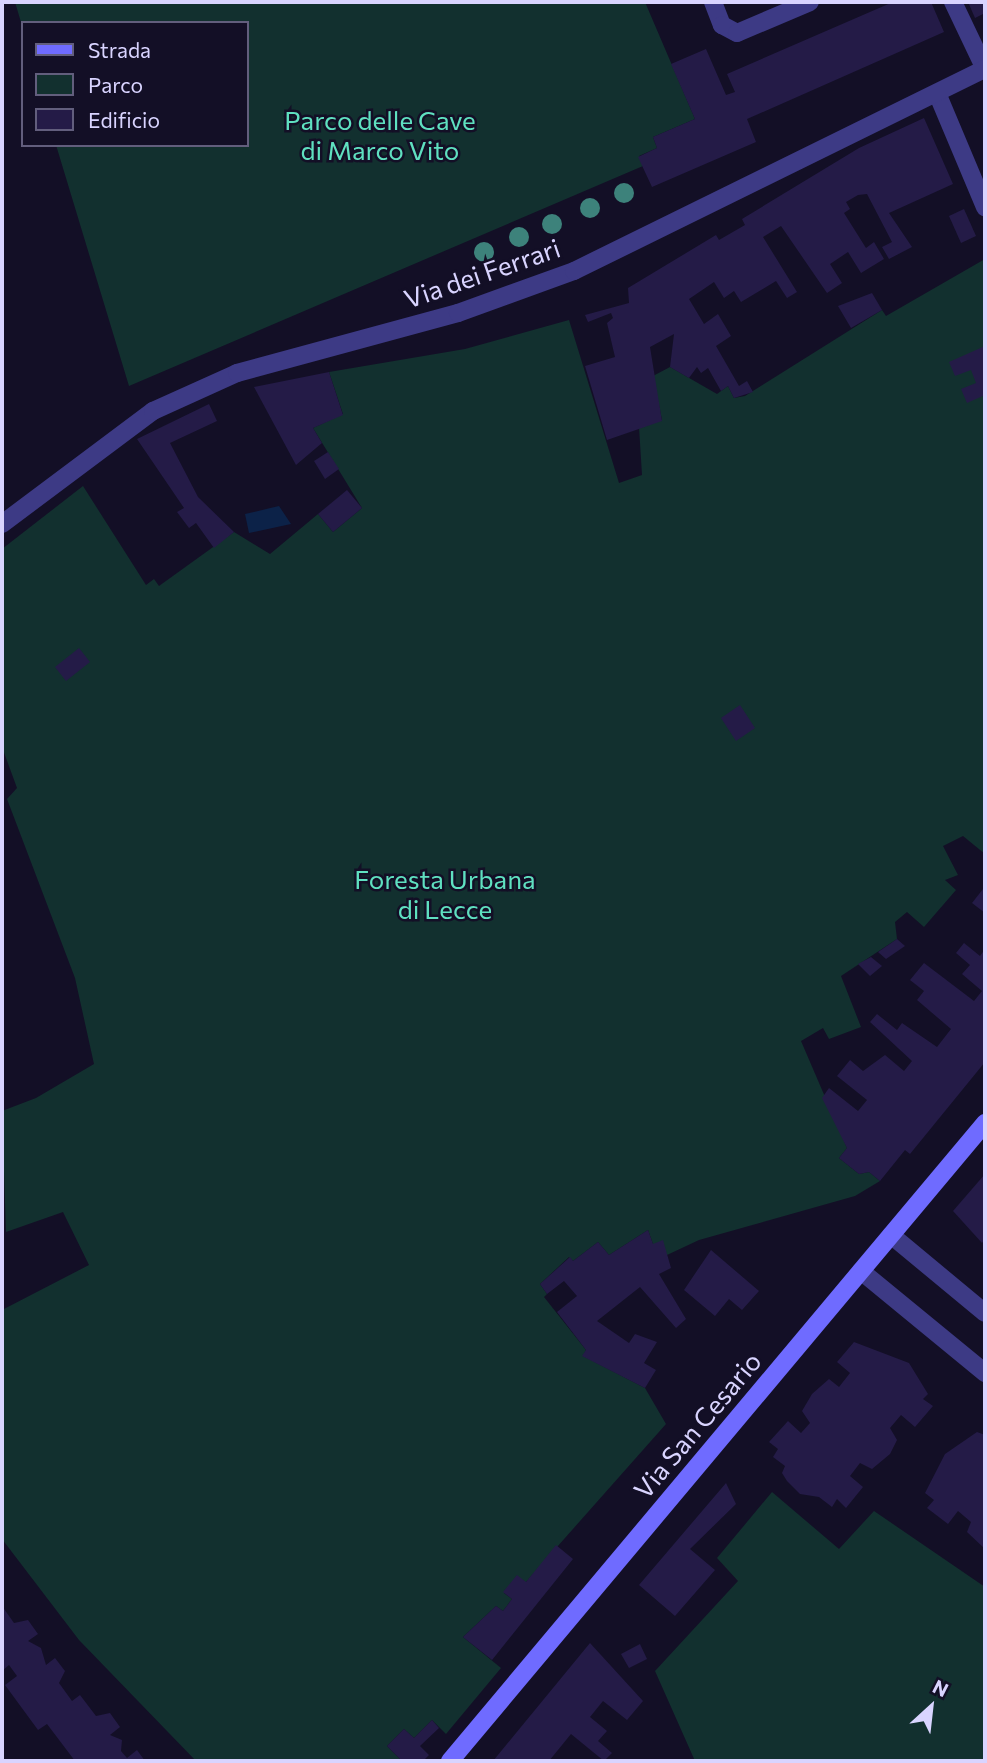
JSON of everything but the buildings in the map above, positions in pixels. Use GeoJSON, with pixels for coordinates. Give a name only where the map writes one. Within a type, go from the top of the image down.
{"type":"FeatureCollection","features":[{"type":"Feature","properties":{"kind":"main road","name":"Via San Cesario"},"geometry":{"type":"LineString","coordinates":[[450,1761],[985,1123]]}},
{"type":"Feature","properties":{"kind":"street"},"geometry":{"type":"LineString","coordinates":[[713,2],[722,24],[737,33],[810,2]]}},
{"type":"Feature","properties":{"kind":"street"},"geometry":{"type":"LineString","coordinates":[[953,2],[985,69]]}},
{"type":"Feature","properties":{"kind":"street","name":"Via dei Ferrari"},"geometry":{"type":"LineString","coordinates":[[2,524],[153,411],[237,373],[458,313],[574,271],[985,69]]}},
{"type":"Feature","properties":{"kind":"street"},"geometry":{"type":"LineString","coordinates":[[937,93],[985,207]]}},
{"type":"Feature","properties":{"kind":"street"},"geometry":{"type":"LineString","coordinates":[[891,1236],[985,1312]]}},
{"type":"Feature","properties":{"kind":"street"},"geometry":{"type":"LineString","coordinates":[[861,1271],[985,1373]]}},
{"type":"Feature","properties":{"kind":"green space","name":"Parco delle Cave di Marco Vito"},"geometry":{"type":"Polygon","coordinates":[[[15,2],[645,2],[695,119],[653,137],[657,148],[639,156],[643,166],[129,386],[57,147],[248,147],[248,21],[21,22],[15,2]]]}},
{"type":"Feature","properties":{"kind":"green space","name":"Foresta Urbana di Lecce"},"geometry":{"type":"Polygon","coordinates":[[[985,259],[985,854],[963,836],[943,846],[958,875],[945,880],[956,890],[924,927],[907,912],[895,922],[897,939],[841,976],[861,1027],[829,1039],[823,1028],[801,1041],[847,1148],[839,1158],[859,1174],[869,1172],[880,1181],[855,1196],[699,1240],[667,1255],[653,1244],[648,1230],[609,1255],[598,1242],[573,1261],[569,1257],[540,1284],[547,1294],[544,1297],[586,1350],[583,1356],[645,1388],[666,1424],[526,1582],[504,1593],[512,1599],[503,1611],[496,1606],[463,1637],[501,1668],[446,1734],[432,1720],[414,1738],[404,1729],[387,1746],[402,1761],[196,1761],[79,1640],[2,1539],[2,1310],[89,1265],[63,1212],[6,1232],[2,1111],[36,1098],[94,1064],[75,978],[7,799],[17,788],[2,747],[2,549],[83,486],[146,585],[154,579],[159,586],[234,532],[270,554],[318,514],[333,532],[362,508],[313,428],[343,414],[329,372],[465,349],[569,320],[619,483],[642,475],[639,427],[662,420],[653,376],[670,367],[717,394],[728,386],[734,398],[745,396],[882,310],[886,316],[985,259]]]}},
{"type":"Feature","properties":{"kind":"green space"},"geometry":{"type":"Polygon","coordinates":[[[772,1492],[839,1549],[874,1511],[985,1587],[985,1761],[695,1761],[655,1671],[738,1581],[717,1558],[772,1492]]]}},
{"type":"Feature","properties":{"kind":"water"},"geometry":{"type":"Polygon","coordinates":[[[279,506],[291,524],[249,533],[245,514],[279,506]]]}}]}
